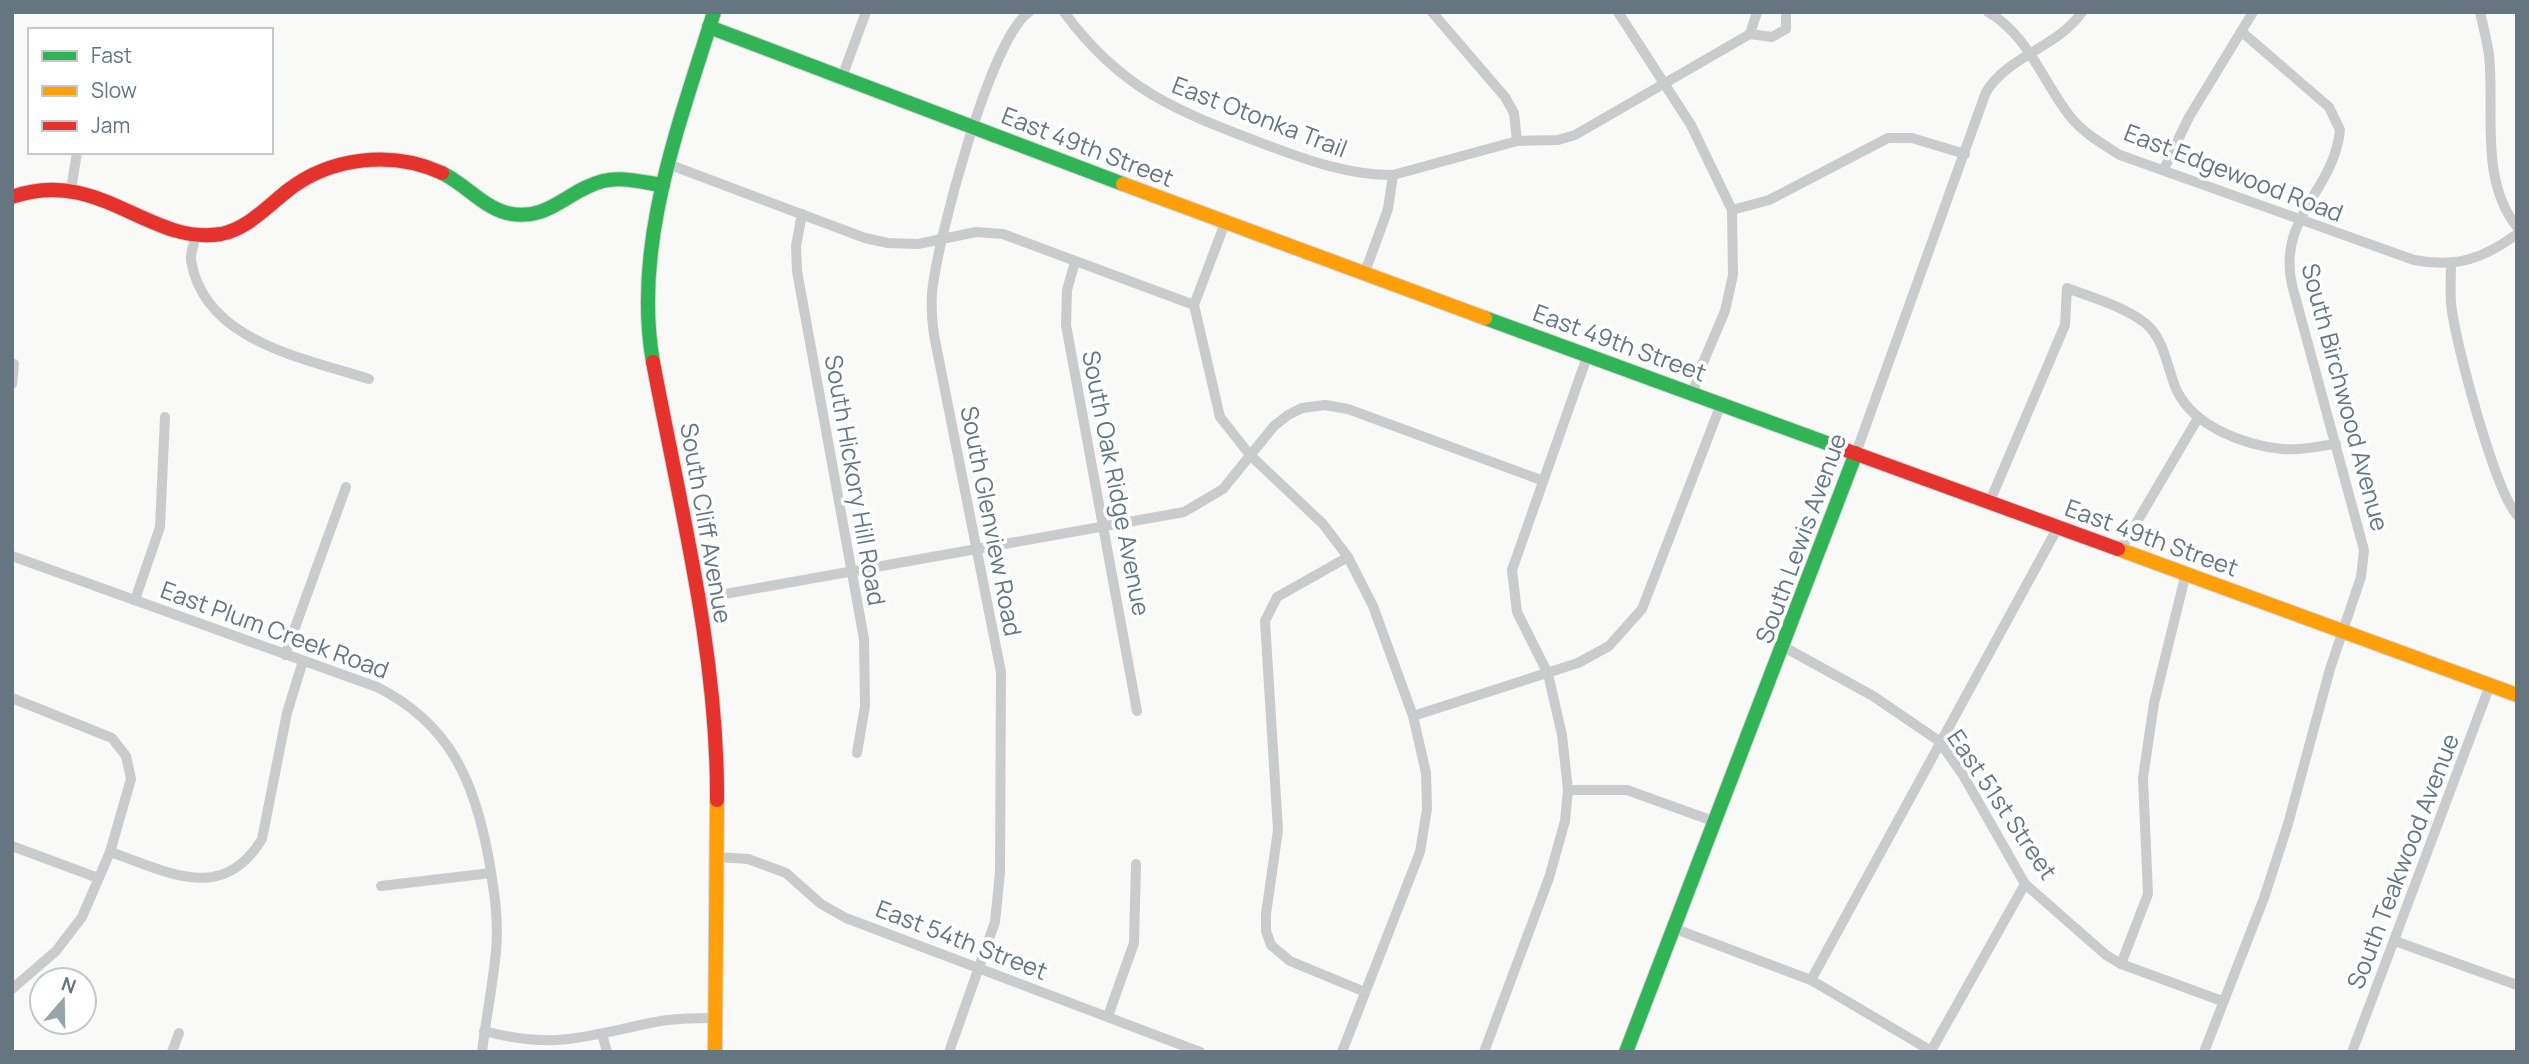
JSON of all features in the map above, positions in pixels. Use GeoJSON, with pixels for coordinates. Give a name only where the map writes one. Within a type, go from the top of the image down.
{"type":"FeatureCollection","features":[{"type":"Feature","properties":{"kind":"street","name":"South Cliff Avenue"},"geometry":{"type":"LineString","coordinates":[[713,12],[668,164],[651,242],[649,323],[710,670],[718,748],[715,1052]]}},
{"type":"Feature","properties":{"kind":"street"},"geometry":{"type":"LineString","coordinates":[[842,77],[866,12]]}},
{"type":"Feature","properties":{"kind":"street","name":"South Glenview Road"},"geometry":{"type":"LineString","coordinates":[[949,1052],[995,922],[1000,872],[1001,672],[932,321],[932,289],[942,240],[973,126],[1010,34],[1029,12]]}},
{"type":"Feature","properties":{"kind":"street","name":"East Otonka Trail"},"geometry":{"type":"LineString","coordinates":[[1064,12],[1095,52],[1122,76],[1169,106],[1317,164],[1352,173],[1393,175],[1517,141],[1558,140],[1575,135],[1750,34]]}},
{"type":"Feature","properties":{"kind":"street"},"geometry":{"type":"LineString","coordinates":[[1432,12],[1505,97],[1514,113],[1517,141]]}},
{"type":"Feature","properties":{"kind":"street"},"geometry":{"type":"LineString","coordinates":[[1618,12],[1667,82],[1732,211],[1735,248],[1733,275],[1725,311],[1693,393]]}},
{"type":"Feature","properties":{"kind":"street"},"geometry":{"type":"LineString","coordinates":[[1757,12],[1750,34],[1772,37],[1782,33],[1788,24],[1786,12]]}},
{"type":"Feature","properties":{"kind":"street","name":"East Edgewood Road"},"geometry":{"type":"LineString","coordinates":[[1988,12],[2011,28],[2031,54],[2069,115],[2089,136],[2120,155],[2400,256],[2451,265],[2494,251],[2517,234]]}},
{"type":"Feature","properties":{"kind":"street","name":"South Lewis Avenue"},"geometry":{"type":"LineString","coordinates":[[1626,1052],[1713,821],[1784,647],[1990,85],[2064,32],[2082,12]]}},
{"type":"Feature","properties":{"kind":"street"},"geometry":{"type":"LineString","coordinates":[[2164,169],[2189,117],[2243,33],[2253,12]]}},
{"type":"Feature","properties":{"kind":"street"},"geometry":{"type":"LineString","coordinates":[[2480,12],[2488,54],[2492,165],[2502,199],[2517,227]]}},
{"type":"Feature","properties":{"kind":"street","name":"East 49th Street"},"geometry":{"type":"LineString","coordinates":[[709,27],[1225,223],[2517,695]]}},
{"type":"Feature","properties":{"kind":"street","name":"South Birchwood Avenue"},"geometry":{"type":"LineString","coordinates":[[2204,1052],[2264,898],[2288,824],[2361,576],[2364,550],[2289,270],[2289,246],[2300,220],[2332,164],[2339,147],[2340,130],[2329,107],[2243,33]]}},
{"type":"Feature","properties":{"kind":"street"},"geometry":{"type":"LineString","coordinates":[[1732,211],[1769,200],[1888,138],[1912,138],[1965,154]]}},
{"type":"Feature","properties":{"kind":"street"},"geometry":{"type":"LineString","coordinates":[[71,190],[77,154]]}},
{"type":"Feature","properties":{"kind":"street"},"geometry":{"type":"LineString","coordinates":[[12,197],[41,186],[71,190],[196,234],[214,235],[238,227],[312,175],[345,164],[380,158],[425,164],[460,183],[483,202],[508,213],[536,214],[555,210],[579,192],[599,182],[614,180],[663,184]]}},
{"type":"Feature","properties":{"kind":"street"},"geometry":{"type":"LineString","coordinates":[[668,164],[888,243],[908,244],[942,240],[976,232],[1003,234],[1194,305]]}},
{"type":"Feature","properties":{"kind":"street"},"geometry":{"type":"LineString","coordinates":[[1365,272],[1388,209],[1393,175]]}},
{"type":"Feature","properties":{"kind":"street","name":"South Hickory Hill Road"},"geometry":{"type":"LineString","coordinates":[[802,214],[796,246],[797,271],[864,639],[864,706],[857,753]]}},
{"type":"Feature","properties":{"kind":"street"},"geometry":{"type":"LineString","coordinates":[[1225,223],[1194,305],[1220,417],[1250,455],[1300,499],[1348,557],[1373,606],[1413,716],[1426,773],[1425,831],[1416,866],[1342,1052]]}},
{"type":"Feature","properties":{"kind":"street"},"geometry":{"type":"LineString","coordinates":[[196,234],[191,259],[210,303],[229,325],[265,344],[369,379]]}},
{"type":"Feature","properties":{"kind":"street","name":"South Oak Ridge Avenue"},"geometry":{"type":"LineString","coordinates":[[1075,262],[1068,290],[1066,325],[1137,711]]}},
{"type":"Feature","properties":{"kind":"street"},"geometry":{"type":"LineString","coordinates":[[2451,265],[2451,302],[2455,331],[2498,481],[2517,515]]}},
{"type":"Feature","properties":{"kind":"street"},"geometry":{"type":"LineString","coordinates":[[1990,501],[2065,325],[2067,288],[2123,310],[2147,324],[2164,352],[2178,391],[2198,418],[2238,437],[2281,449],[2336,444]]}},
{"type":"Feature","properties":{"kind":"street"},"geometry":{"type":"LineString","coordinates":[[1484,1052],[1559,851],[1568,790],[1562,735],[1548,674],[1520,621],[1511,585],[1515,556],[1588,354]]}},
{"type":"Feature","properties":{"kind":"street"},"geometry":{"type":"LineString","coordinates":[[12,384],[14,363]]}},
{"type":"Feature","properties":{"kind":"street"},"geometry":{"type":"LineString","coordinates":[[1413,716],[1548,674],[1602,650],[1623,633],[1642,609],[1721,404]]}},
{"type":"Feature","properties":{"kind":"street"},"geometry":{"type":"LineString","coordinates":[[697,599],[977,550],[1195,508],[1223,489],[1250,455],[1288,415],[1302,408],[1325,405],[1348,409],[1541,480]]}},
{"type":"Feature","properties":{"kind":"street"},"geometry":{"type":"LineString","coordinates":[[135,600],[160,527],[165,417]]}},
{"type":"Feature","properties":{"kind":"street"},"geometry":{"type":"LineString","coordinates":[[2121,549],[2198,418]]}},
{"type":"Feature","properties":{"kind":"street"},"geometry":{"type":"LineString","coordinates":[[285,655],[346,487]]}},
{"type":"Feature","properties":{"kind":"street"},"geometry":{"type":"LineString","coordinates":[[1811,980],[2058,527]]}},
{"type":"Feature","properties":{"kind":"street","name":"East Plum Creek Road"},"geometry":{"type":"LineString","coordinates":[[12,556],[385,691],[408,705],[432,727],[459,761],[475,796],[495,898],[496,951],[482,1052]]}},
{"type":"Feature","properties":{"kind":"street"},"geometry":{"type":"LineString","coordinates":[[1348,557],[1277,597],[1265,621],[1278,830],[1266,914],[1271,944],[1290,961],[1365,992]]}},
{"type":"Feature","properties":{"kind":"street"},"geometry":{"type":"LineString","coordinates":[[2121,964],[2148,894],[2143,778],[2154,703],[2186,573]]}},
{"type":"Feature","properties":{"kind":"street","name":"East 51st Street"},"geometry":{"type":"LineString","coordinates":[[1784,647],[1873,696],[1940,741],[1963,775],[2025,884],[2106,955],[2121,964],[2222,1001]]}},
{"type":"Feature","properties":{"kind":"street"},"geometry":{"type":"LineString","coordinates":[[110,852],[189,879],[217,877],[251,856],[262,839],[287,713],[303,661]]}},
{"type":"Feature","properties":{"kind":"street","name":"South Teakwood Avenue"},"geometry":{"type":"LineString","coordinates":[[2352,1052],[2490,685]]}},
{"type":"Feature","properties":{"kind":"street"},"geometry":{"type":"LineString","coordinates":[[12,698],[112,738],[123,750],[131,779],[110,852],[82,917],[68,937],[12,989]]}},
{"type":"Feature","properties":{"kind":"street"},"geometry":{"type":"LineString","coordinates":[[1568,790],[1627,790],[1713,821]]}},
{"type":"Feature","properties":{"kind":"street"},"geometry":{"type":"LineString","coordinates":[[12,846],[98,878]]}},
{"type":"Feature","properties":{"kind":"street","name":"East 54th Street"},"geometry":{"type":"LineString","coordinates":[[718,857],[768,864],[786,873],[821,904],[846,918],[1200,1052]]}},
{"type":"Feature","properties":{"kind":"street"},"geometry":{"type":"LineString","coordinates":[[1108,1016],[1134,943],[1136,864]]}},
{"type":"Feature","properties":{"kind":"street"},"geometry":{"type":"LineString","coordinates":[[381,886],[491,873]]}},
{"type":"Feature","properties":{"kind":"street"},"geometry":{"type":"LineString","coordinates":[[1673,928],[1811,980],[1932,1052],[2025,884]]}},
{"type":"Feature","properties":{"kind":"street"},"geometry":{"type":"LineString","coordinates":[[2395,941],[2517,985]]}},
{"type":"Feature","properties":{"kind":"street"},"geometry":{"type":"LineString","coordinates":[[485,1031],[517,1040],[572,1041],[660,1021],[715,1018]]}},
{"type":"Feature","properties":{"kind":"street"},"geometry":{"type":"LineString","coordinates":[[172,1052],[179,1033]]}},
{"type":"Feature","properties":{"kind":"street"},"geometry":{"type":"LineString","coordinates":[[602,1034],[607,1052]]}},
{"type":"Feature","properties":{"kind":"traffic: fast"},"geometry":{"type":"LineString","coordinates":[[653,362],[648,318],[654,229],[674,140],[714,12]]}},
{"type":"Feature","properties":{"kind":"traffic: fast"},"geometry":{"type":"LineString","coordinates":[[709,27],[1123,184]]}},
{"type":"Feature","properties":{"kind":"traffic: fast"},"geometry":{"type":"LineString","coordinates":[[442,173],[490,206],[521,215],[546,210],[590,185],[603,181],[626,180],[663,185]]}},
{"type":"Feature","properties":{"kind":"traffic: fast"},"geometry":{"type":"LineString","coordinates":[[1485,318],[1843,449]]}},
{"type":"Feature","properties":{"kind":"traffic: fast"},"geometry":{"type":"LineString","coordinates":[[1626,1052],[1856,453]]}},
{"type":"Feature","properties":{"kind":"traffic: slow"},"geometry":{"type":"LineString","coordinates":[[1123,184],[1485,318]]}},
{"type":"Feature","properties":{"kind":"traffic: slow"},"geometry":{"type":"LineString","coordinates":[[2118,549],[2517,695]]}},
{"type":"Feature","properties":{"kind":"traffic: slow"},"geometry":{"type":"LineString","coordinates":[[715,1052],[717,800]]}},
{"type":"Feature","properties":{"kind":"traffic: jam"},"geometry":{"type":"LineString","coordinates":[[12,197],[43,190],[71,191],[97,198],[170,229],[195,235],[221,234],[248,222],[304,180],[342,164],[403,161],[442,173]]}},
{"type":"Feature","properties":{"kind":"traffic: jam"},"geometry":{"type":"LineString","coordinates":[[653,362],[696,580],[711,690],[717,800]]}},
{"type":"Feature","properties":{"kind":"traffic: jam"},"geometry":{"type":"LineString","coordinates":[[1843,449],[2118,549]]}}]}
